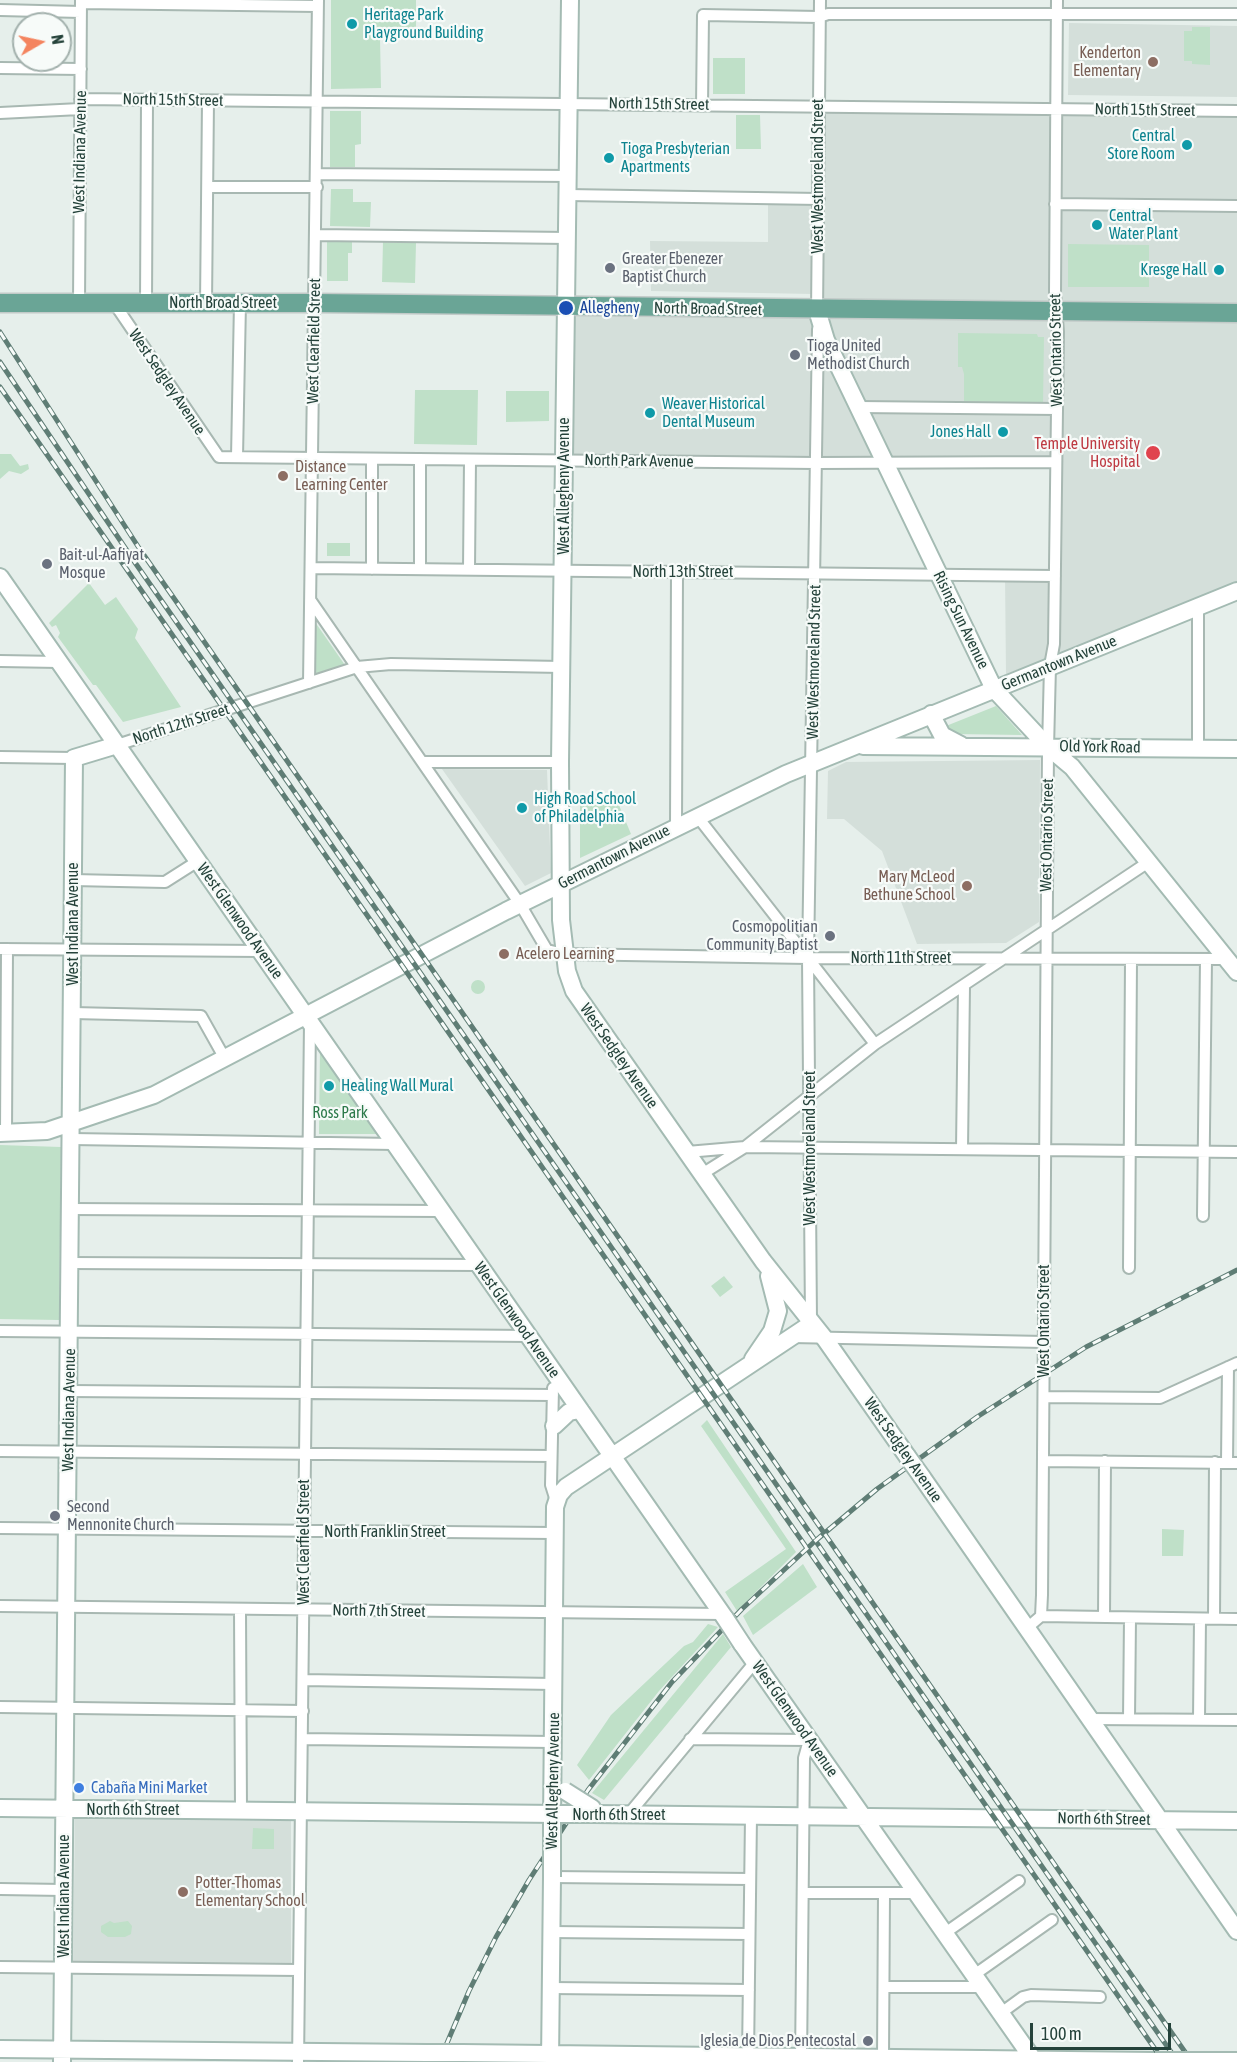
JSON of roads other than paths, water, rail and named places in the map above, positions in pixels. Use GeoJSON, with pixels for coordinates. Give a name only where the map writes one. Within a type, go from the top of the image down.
{"type":"FeatureCollection","features":[{"type":"Feature","properties":{"kind":"main road","name":"North Broad Street"},"geometry":{"type":"LineString","coordinates":[[0,303],[315,303],[1237,313]]}},
{"type":"Feature","properties":{"kind":"street","name":"West Allegheny Avenue"},"geometry":{"type":"LineString","coordinates":[[567,971],[564,954],[561,883],[560,762],[570,0]]}},
{"type":"Feature","properties":{"kind":"street","name":"West Westmoreland Street"},"geometry":{"type":"LineString","coordinates":[[811,1324],[808,958],[813,762],[820,0]]}},
{"type":"Feature","properties":{"kind":"street","name":"West Ontario Street"},"geometry":{"type":"LineString","coordinates":[[1041,1616],[1048,747],[1050,666],[1054,644],[1057,409],[1055,204],[1057,0]]}},
{"type":"Feature","properties":{"kind":"street"},"geometry":{"type":"LineString","coordinates":[[0,10],[81,5],[317,3]]}},
{"type":"Feature","properties":{"kind":"street","name":"West Clearfield Street"},"geometry":{"type":"LineString","coordinates":[[309,683],[317,188],[317,3]]}},
{"type":"Feature","properties":{"kind":"street","name":"West Indiana Avenue"},"geometry":{"type":"LineString","coordinates":[[79,303],[81,5]]}},
{"type":"Feature","properties":{"kind":"street"},"geometry":{"type":"LineString","coordinates":[[702,106],[703,15],[819,17],[828,14],[1237,14]]}},
{"type":"Feature","properties":{"kind":"street"},"geometry":{"type":"LineString","coordinates":[[0,68],[81,69]]}},
{"type":"Feature","properties":{"kind":"street","name":"North 15th Street"},"geometry":{"type":"LineString","coordinates":[[0,113],[80,104],[147,101],[318,100],[1237,111]]}},
{"type":"Feature","properties":{"kind":"street"},"geometry":{"type":"LineString","coordinates":[[146,303],[147,101]]}},
{"type":"Feature","properties":{"kind":"street"},"geometry":{"type":"LineString","coordinates":[[206,304],[208,101]]}},
{"type":"Feature","properties":{"kind":"street"},"geometry":{"type":"LineString","coordinates":[[317,174],[569,176]]}},
{"type":"Feature","properties":{"kind":"street"},"geometry":{"type":"LineString","coordinates":[[208,187],[317,188]]}},
{"type":"Feature","properties":{"kind":"street"},"geometry":{"type":"LineString","coordinates":[[568,195],[819,199]]}},
{"type":"Feature","properties":{"kind":"street"},"geometry":{"type":"LineString","coordinates":[[1055,204],[1237,206]]}},
{"type":"Feature","properties":{"kind":"street"},"geometry":{"type":"LineString","coordinates":[[316,235],[568,238]]}},
{"type":"Feature","properties":{"kind":"street","name":"West Sedgley Avenue"},"geometry":{"type":"LineString","coordinates":[[114,303],[204,437],[219,457],[223,457]]}},
{"type":"Feature","properties":{"kind":"street"},"geometry":{"type":"LineString","coordinates":[[237,457],[240,303]]}},
{"type":"Feature","properties":{"kind":"street","name":"Rising Sun Avenue"},"geometry":{"type":"LineString","coordinates":[[818,310],[826,340],[994,689],[1048,747],[1072,767],[1147,863],[1234,964]]}},
{"type":"Feature","properties":{"kind":"street"},"geometry":{"type":"LineString","coordinates":[[859,407],[1057,409]]}},
{"type":"Feature","properties":{"kind":"street","name":"North Park Avenue"},"geometry":{"type":"LineString","coordinates":[[223,457],[816,463],[1056,462]]}},
{"type":"Feature","properties":{"kind":"street"},"geometry":{"type":"LineString","coordinates":[[372,459],[372,568]]}},
{"type":"Feature","properties":{"kind":"street"},"geometry":{"type":"LineString","coordinates":[[420,459],[420,569]]}},
{"type":"Feature","properties":{"kind":"street"},"geometry":{"type":"LineString","coordinates":[[469,569],[470,460]]}},
{"type":"Feature","properties":{"kind":"street","name":"North 13th Street"},"geometry":{"type":"LineString","coordinates":[[311,568],[1055,576]]}},
{"type":"Feature","properties":{"kind":"street"},"geometry":{"type":"LineString","coordinates":[[676,826],[677,572]]}},
{"type":"Feature","properties":{"kind":"street","name":"West Glenwood Avenue"},"geometry":{"type":"LineString","coordinates":[[0,577],[1035,2061]]}},
{"type":"Feature","properties":{"kind":"street","name":"Germantown Avenue"},"geometry":{"type":"LineString","coordinates":[[3,1133],[72,1131],[144,1099],[224,1057],[308,1018],[561,883],[813,762],[1237,591]]}},
{"type":"Feature","properties":{"kind":"street"},"geometry":{"type":"LineString","coordinates":[[311,602],[424,762],[520,904],[547,950],[564,954]]}},
{"type":"Feature","properties":{"kind":"street"},"geometry":{"type":"LineString","coordinates":[[1198,606],[1198,749]]}},
{"type":"Feature","properties":{"kind":"street"},"geometry":{"type":"LineString","coordinates":[[0,661],[59,662]]}},
{"type":"Feature","properties":{"kind":"street","name":"North 12th Street"},"geometry":{"type":"LineString","coordinates":[[0,757],[74,758],[357,667],[391,664],[562,667]]}},
{"type":"Feature","properties":{"kind":"street"},"geometry":{"type":"LineString","coordinates":[[931,714],[942,735],[962,746]]}},
{"type":"Feature","properties":{"kind":"street","name":"Old York Road"},"geometry":{"type":"LineString","coordinates":[[850,747],[1237,749]]}},
{"type":"Feature","properties":{"kind":"street","name":"West Indiana Avenue"},"geometry":{"type":"LineString","coordinates":[[63,2056],[74,758]]}},
{"type":"Feature","properties":{"kind":"street"},"geometry":{"type":"LineString","coordinates":[[424,762],[560,762]]}},
{"type":"Feature","properties":{"kind":"street"},"geometry":{"type":"LineString","coordinates":[[698,816],[875,1044]]}},
{"type":"Feature","properties":{"kind":"street"},"geometry":{"type":"LineString","coordinates":[[73,880],[165,882],[198,861]]}},
{"type":"Feature","properties":{"kind":"street"},"geometry":{"type":"LineString","coordinates":[[702,1174],[745,1147],[875,1044],[1147,863]]}},
{"type":"Feature","properties":{"kind":"street"},"geometry":{"type":"LineString","coordinates":[[3,1133],[4,949],[261,951]]}},
{"type":"Feature","properties":{"kind":"street","name":"North 11th Street"},"geometry":{"type":"LineString","coordinates":[[564,954],[808,958],[1206,959],[1234,964]]}},
{"type":"Feature","properties":{"kind":"street"},"geometry":{"type":"LineString","coordinates":[[1203,1216],[1206,959]]}},
{"type":"Feature","properties":{"kind":"street"},"geometry":{"type":"LineString","coordinates":[[1129,1268],[1131,960]]}},
{"type":"Feature","properties":{"kind":"street","name":"West Sedgley Avenue"},"geometry":{"type":"LineString","coordinates":[[567,971],[574,992],[763,1261],[825,1340],[907,1456],[1237,1931]]}},
{"type":"Feature","properties":{"kind":"street"},"geometry":{"type":"LineString","coordinates":[[962,1149],[964,986]]}},
{"type":"Feature","properties":{"kind":"street"},"geometry":{"type":"LineString","coordinates":[[73,1013],[201,1016],[224,1057]]}},
{"type":"Feature","properties":{"kind":"street","name":"West Clearfield Street"},"geometry":{"type":"LineString","coordinates":[[298,2057],[308,1018]]}},
{"type":"Feature","properties":{"kind":"street"},"geometry":{"type":"LineString","coordinates":[[72,1131],[308,1144],[394,1144]]}},
{"type":"Feature","properties":{"kind":"street"},"geometry":{"type":"LineString","coordinates":[[687,1152],[745,1147],[1237,1152]]}},
{"type":"Feature","properties":{"kind":"street"},"geometry":{"type":"LineString","coordinates":[[71,1209],[441,1211]]}},
{"type":"Feature","properties":{"kind":"street"},"geometry":{"type":"LineString","coordinates":[[743,1369],[765,1344],[778,1311],[771,1279],[763,1261]]}},
{"type":"Feature","properties":{"kind":"street"},"geometry":{"type":"LineString","coordinates":[[70,1263],[479,1265]]}},
{"type":"Feature","properties":{"kind":"street"},"geometry":{"type":"LineString","coordinates":[[556,1501],[566,1487],[811,1324]]}},
{"type":"Feature","properties":{"kind":"street"},"geometry":{"type":"LineString","coordinates":[[0,1331],[529,1336]]}},
{"type":"Feature","properties":{"kind":"street"},"geometry":{"type":"LineString","coordinates":[[792,1337],[825,1340],[1044,1342]]}},
{"type":"Feature","properties":{"kind":"street"},"geometry":{"type":"LineString","coordinates":[[1044,1397],[1160,1398],[1233,1365],[1232,1463],[1044,1461]]}},
{"type":"Feature","properties":{"kind":"street","name":"West Allegheny Avenue"},"geometry":{"type":"LineString","coordinates":[[550,2058],[552,1876],[554,1817],[559,1787],[553,1742],[556,1501],[552,1493],[551,1456],[554,1426],[553,1371]]}},
{"type":"Feature","properties":{"kind":"street"},"geometry":{"type":"LineString","coordinates":[[70,1391],[553,1395]]}},
{"type":"Feature","properties":{"kind":"street"},"geometry":{"type":"LineString","coordinates":[[554,1426],[569,1412],[580,1410]]}},
{"type":"Feature","properties":{"kind":"street"},"geometry":{"type":"LineString","coordinates":[[0,1451],[551,1456]]}},
{"type":"Feature","properties":{"kind":"street"},"geometry":{"type":"LineString","coordinates":[[1104,1617],[1105,1461]]}},
{"type":"Feature","properties":{"kind":"street"},"geometry":{"type":"LineString","coordinates":[[1214,1618],[1215,1462]]}},
{"type":"Feature","properties":{"kind":"street","name":"North Franklin Street"},"geometry":{"type":"LineString","coordinates":[[0,1528],[554,1533]]}},
{"type":"Feature","properties":{"kind":"street","name":"North 7th Street"},"geometry":{"type":"LineString","coordinates":[[0,1606],[723,1616]]}},
{"type":"Feature","properties":{"kind":"street"},"geometry":{"type":"LineString","coordinates":[[240,1610],[241,1811]]}},
{"type":"Feature","properties":{"kind":"street"},"geometry":{"type":"LineString","coordinates":[[1027,1628],[1041,1616],[1237,1619]]}},
{"type":"Feature","properties":{"kind":"street"},"geometry":{"type":"LineString","coordinates":[[1129,1719],[1130,1618]]}},
{"type":"Feature","properties":{"kind":"street"},"geometry":{"type":"LineString","coordinates":[[1199,1719],[1200,1619]]}},
{"type":"Feature","properties":{"kind":"street"},"geometry":{"type":"LineString","coordinates":[[628,1815],[755,1662]]}},
{"type":"Feature","properties":{"kind":"street"},"geometry":{"type":"LineString","coordinates":[[303,1680],[554,1684]]}},
{"type":"Feature","properties":{"kind":"street"},"geometry":{"type":"LineString","coordinates":[[0,1707],[303,1711]]}},
{"type":"Feature","properties":{"kind":"street"},"geometry":{"type":"LineString","coordinates":[[1089,1719],[1237,1720]]}},
{"type":"Feature","properties":{"kind":"street"},"geometry":{"type":"LineString","coordinates":[[302,1738],[553,1742]]}},
{"type":"Feature","properties":{"kind":"street"},"geometry":{"type":"LineString","coordinates":[[690,1738],[809,1740],[804,1758],[801,2059]]}},
{"type":"Feature","properties":{"kind":"street"},"geometry":{"type":"LineString","coordinates":[[559,1787],[592,1808],[594,1814]]}},
{"type":"Feature","properties":{"kind":"street","name":"North 6th Street"},"geometry":{"type":"LineString","coordinates":[[0,1808],[301,1811],[554,1817],[594,1814],[1237,1821]]}},
{"type":"Feature","properties":{"kind":"street"},"geometry":{"type":"LineString","coordinates":[[748,2057],[751,1816]]}},
{"type":"Feature","properties":{"kind":"street"},"geometry":{"type":"LineString","coordinates":[[552,1876],[750,1879]]}},
{"type":"Feature","properties":{"kind":"street"},"geometry":{"type":"LineString","coordinates":[[945,1932],[1019,1881]]}},
{"type":"Feature","properties":{"kind":"street"},"geometry":{"type":"LineString","coordinates":[[0,1889],[63,1890]]}},
{"type":"Feature","properties":{"kind":"street"},"geometry":{"type":"LineString","coordinates":[[803,1893],[917,1893]]}},
{"type":"Feature","properties":{"kind":"street"},"geometry":{"type":"LineString","coordinates":[[883,2058],[884,1894]]}},
{"type":"Feature","properties":{"kind":"street"},"geometry":{"type":"LineString","coordinates":[[884,1987],[978,1981],[1052,1920]]}},
{"type":"Feature","properties":{"kind":"street"},"geometry":{"type":"LineString","coordinates":[[551,1932],[749,1934]]}},
{"type":"Feature","properties":{"kind":"street"},"geometry":{"type":"LineString","coordinates":[[0,1967],[299,1970]]}},
{"type":"Feature","properties":{"kind":"street"},"geometry":{"type":"LineString","coordinates":[[551,1988],[749,1990]]}},
{"type":"Feature","properties":{"kind":"street"},"geometry":{"type":"LineString","coordinates":[[1001,2013],[1023,1997],[1031,1995],[1100,1997]]}},
{"type":"Feature","properties":{"kind":"street"},"geometry":{"type":"LineString","coordinates":[[0,2049],[63,2056],[298,2057],[462,2053],[550,2058],[748,2057],[1237,2061]]}},
{"type":"Feature","properties":{"kind":"railway"},"geometry":{"type":"LineString","coordinates":[[0,332],[139,548],[1192,2062]]}},
{"type":"Feature","properties":{"kind":"railway"},"geometry":{"type":"LineString","coordinates":[[0,362],[136,564],[1178,2062]]}},
{"type":"Feature","properties":{"kind":"railway"},"geometry":{"type":"LineString","coordinates":[[0,387],[1164,2062]]}},
{"type":"Feature","properties":{"kind":"railway"},"geometry":{"type":"LineString","coordinates":[[439,2062],[469,1991],[496,1937],[529,1880],[588,1790],[672,1682],[742,1609],[814,1542],[877,1489],[977,1417],[1086,1347],[1237,1270]]}},
{"type":"Feature","properties":{"kind":"place","name":"Heritage Park Playground Building"},"geometry":{"type":"Point","coordinates":[352,24]}},
{"type":"Feature","properties":{"kind":"place","name":"Kenderton Elementary"},"geometry":{"type":"Point","coordinates":[1153,62]}},
{"type":"Feature","properties":{"kind":"place","name":"Central Store Room"},"geometry":{"type":"Point","coordinates":[1187,145]}},
{"type":"Feature","properties":{"kind":"place","name":"Tioga Presbyterian Apartments"},"geometry":{"type":"Point","coordinates":[609,158]}},
{"type":"Feature","properties":{"kind":"place","name":"Central Water Plant"},"geometry":{"type":"Point","coordinates":[1097,225]}},
{"type":"Feature","properties":{"kind":"place","name":"Greater Ebenezer Baptist Church"},"geometry":{"type":"Point","coordinates":[610,268]}},
{"type":"Feature","properties":{"kind":"place","name":"Kresge Hall"},"geometry":{"type":"Point","coordinates":[1219,270]}},
{"type":"Feature","properties":{"kind":"place","name":"Allegheny"},"geometry":{"type":"Point","coordinates":[566,308]}},
{"type":"Feature","properties":{"kind":"place","name":"Tioga United Methodist Church"},"geometry":{"type":"Point","coordinates":[795,355]}},
{"type":"Feature","properties":{"kind":"place","name":"Weaver Historical Dental Museum"},"geometry":{"type":"Point","coordinates":[650,413]}},
{"type":"Feature","properties":{"kind":"place","name":"Jones Hall"},"geometry":{"type":"Point","coordinates":[1003,432]}},
{"type":"Feature","properties":{"kind":"place","name":"Temple University Hospital"},"geometry":{"type":"Point","coordinates":[1153,453]}},
{"type":"Feature","properties":{"kind":"place","name":"Distance Learning Center"},"geometry":{"type":"Point","coordinates":[283,476]}},
{"type":"Feature","properties":{"kind":"place","name":"Bait-ul-Aafiyat Mosque"},"geometry":{"type":"Point","coordinates":[47,564]}},
{"type":"Feature","properties":{"kind":"place","name":"High Road School of Philadelphia"},"geometry":{"type":"Point","coordinates":[522,808]}},
{"type":"Feature","properties":{"kind":"place","name":"Mary McLeod Bethune School"},"geometry":{"type":"Point","coordinates":[967,886]}},
{"type":"Feature","properties":{"kind":"place","name":"Cosmopolitian Community Baptist"},"geometry":{"type":"Point","coordinates":[830,936]}},
{"type":"Feature","properties":{"kind":"place","name":"Acelero Learning"},"geometry":{"type":"Point","coordinates":[504,954]}},
{"type":"Feature","properties":{"kind":"place","name":"Healing Wall Mural"},"geometry":{"type":"Point","coordinates":[329,1086]}},
{"type":"Feature","properties":{"kind":"place","name":"Second Mennonite Church"},"geometry":{"type":"Point","coordinates":[55,1516]}},
{"type":"Feature","properties":{"kind":"place","name":"Cabaña Mini Market"},"geometry":{"type":"Point","coordinates":[79,1788]}},
{"type":"Feature","properties":{"kind":"place","name":"Potter-Thomas Elementary School"},"geometry":{"type":"Point","coordinates":[183,1892]}},
{"type":"Feature","properties":{"kind":"place","name":"Iglesia de Dios Pentecostal"},"geometry":{"type":"Point","coordinates":[868,2041]}},
{"type":"Feature","properties":{"kind":"park label","name":"Ross Park"},"geometry":{"type":"Point","coordinates":[340,1113]}}]}
